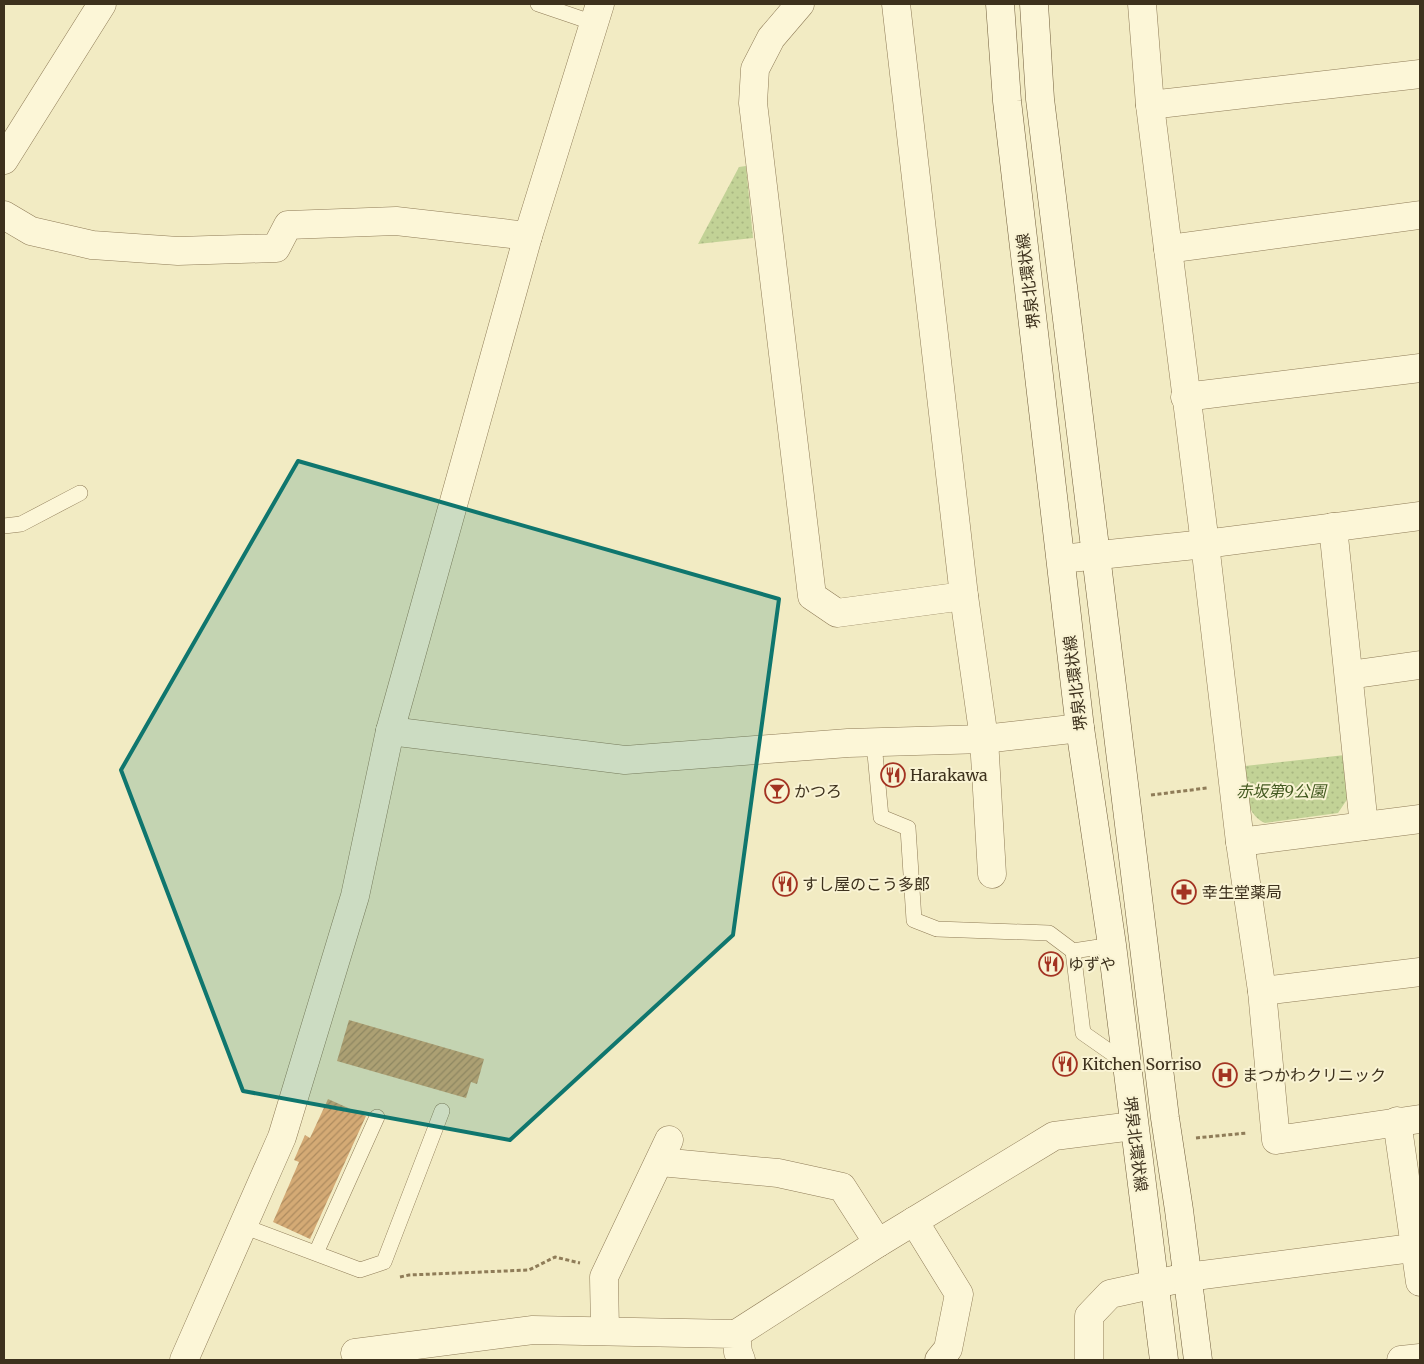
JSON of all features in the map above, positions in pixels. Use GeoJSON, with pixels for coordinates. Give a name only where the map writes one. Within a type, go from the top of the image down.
{"type":"FeatureCollection","features":[{"type":"Feature","properties":{"kind":"street"},"geometry":{"type":"LineString","coordinates":[[4,160],[102,4]]}},
{"type":"Feature","properties":{"kind":"street"},"geometry":{"type":"LineString","coordinates":[[800,4],[771,38],[755,69],[753,102],[812,596],[837,613],[964,596]]}},
{"type":"Feature","properties":{"kind":"street"},"geometry":{"type":"LineString","coordinates":[[896,4],[964,596],[984,739],[992,874]]}},
{"type":"Feature","properties":{"kind":"street","name":"堺泉北環状線"},"geometry":{"type":"LineString","coordinates":[[1000,4],[1007,101],[1080,728],[1112,945],[1133,1126],[1164,1360]]}},
{"type":"Feature","properties":{"kind":"street","name":"堺泉北環状線"},"geometry":{"type":"LineString","coordinates":[[1034,4],[1041,109],[1165,1118],[1198,1360]]}},
{"type":"Feature","properties":{"kind":"street"},"geometry":{"type":"LineString","coordinates":[[1142,4],[1150,105],[1240,842],[1262,991],[1276,1140],[1409,1120],[1420,1282]]}},
{"type":"Feature","properties":{"kind":"street"},"geometry":{"type":"LineString","coordinates":[[184,1360],[282,1137],[352,906],[390,731],[528,236],[597,14]]}},
{"type":"Feature","properties":{"kind":"street"},"geometry":{"type":"LineString","coordinates":[[1150,105],[1420,74]]}},
{"type":"Feature","properties":{"kind":"street"},"geometry":{"type":"LineString","coordinates":[[4,215],[31,231],[92,244],[178,251],[276,248],[288,225],[396,221],[528,236]]}},
{"type":"Feature","properties":{"kind":"street"},"geometry":{"type":"LineString","coordinates":[[1168,249],[1420,215]]}},
{"type":"Feature","properties":{"kind":"street"},"geometry":{"type":"LineString","coordinates":[[1186,397],[1420,368]]}},
{"type":"Feature","properties":{"kind":"street"},"geometry":{"type":"LineString","coordinates":[[1061,559],[1205,544],[1420,516]]}},
{"type":"Feature","properties":{"kind":"street"},"geometry":{"type":"LineString","coordinates":[[1333,527],[1364,826]]}},
{"type":"Feature","properties":{"kind":"street"},"geometry":{"type":"LineString","coordinates":[[1349,675],[1420,665]]}},
{"type":"Feature","properties":{"kind":"street"},"geometry":{"type":"LineString","coordinates":[[390,731],[625,760],[874,743],[984,739],[1080,728]]}},
{"type":"Feature","properties":{"kind":"street"},"geometry":{"type":"LineString","coordinates":[[1240,842],[1420,819]]}},
{"type":"Feature","properties":{"kind":"street"},"geometry":{"type":"LineString","coordinates":[[1262,991],[1420,972]]}},
{"type":"Feature","properties":{"kind":"street"},"geometry":{"type":"LineString","coordinates":[[355,1353],[451,1350],[533,1330],[736,1334],[878,1243],[1054,1136],[1133,1126]]}},
{"type":"Feature","properties":{"kind":"street"},"geometry":{"type":"LineString","coordinates":[[605,1331],[604,1276],[664,1151],[842,1187],[878,1243]]}},
{"type":"Feature","properties":{"kind":"street"},"geometry":{"type":"LineString","coordinates":[[914,1221],[959,1294],[948,1349],[939,1360]]}},
{"type":"Feature","properties":{"kind":"street"},"geometry":{"type":"LineString","coordinates":[[1089,1360],[1089,1316],[1110,1294],[1187,1277],[1417,1247]]}},
{"type":"Feature","properties":{"kind":"street"},"geometry":{"type":"LineString","coordinates":[[736,1334],[741,1360]]}},
{"type":"Feature","properties":{"kind":"street"},"geometry":{"type":"LineString","coordinates":[[1401,1360],[1420,1358]]}},
{"type":"Feature","properties":{"kind":"lane"},"geometry":{"type":"LineString","coordinates":[[538,4],[597,14]]}},
{"type":"Feature","properties":{"kind":"lane"},"geometry":{"type":"LineString","coordinates":[[4,526],[21,524],[80,493]]}},
{"type":"Feature","properties":{"kind":"lane"},"geometry":{"type":"LineString","coordinates":[[874,743],[881,817],[908,828],[914,920],[937,929],[1049,933],[1073,951],[1112,945]]}},
{"type":"Feature","properties":{"kind":"lane"},"geometry":{"type":"LineString","coordinates":[[1073,951],[1083,1033],[1126,1063]]}},
{"type":"Feature","properties":{"kind":"lane"},"geometry":{"type":"LineString","coordinates":[[242,1226],[360,1270],[384,1262],[442,1111]]}},
{"type":"Feature","properties":{"kind":"lane"},"geometry":{"type":"LineString","coordinates":[[316,1254],[377,1117]]}},
{"type":"Feature","properties":{"kind":"path"},"geometry":{"type":"LineString","coordinates":[[1146,796],[1233,784]]}},
{"type":"Feature","properties":{"kind":"path"},"geometry":{"type":"LineString","coordinates":[[1188,1139],[1275,1129]]}},
{"type":"Feature","properties":{"kind":"path"},"geometry":{"type":"LineString","coordinates":[[391,1280],[409,1275],[529,1270],[555,1257],[607,1271]]}},
{"type":"Feature","properties":{"kind":"highlighted area"},"geometry":{"type":"Polygon","coordinates":[[[298,461],[779,599],[733,935],[510,1140],[243,1091],[121,770],[298,461]]]}},
{"type":"Feature","properties":{"kind":"green space"},"geometry":{"type":"Polygon","coordinates":[[[746,166],[753,238],[698,244],[739,167],[746,166]]]}},
{"type":"Feature","properties":{"kind":"green space","name":"赤坂第9公園"},"geometry":{"type":"Polygon","coordinates":[[[1345,755],[1348,798],[1338,813],[1265,823],[1253,813],[1247,799],[1245,766],[1345,755]]]}},
{"type":"Feature","properties":{"kind":"building"},"geometry":{"type":"Polygon","coordinates":[[[349,1020],[484,1059],[477,1084],[471,1082],[466,1098],[337,1061],[349,1020]]]}},
{"type":"Feature","properties":{"kind":"building"},"geometry":{"type":"Polygon","coordinates":[[[328,1099],[366,1116],[310,1239],[273,1222],[299,1162],[294,1160],[305,1135],[310,1138],[328,1099]]]}},
{"type":"Feature","properties":{"kind":"place","name":"Harakawa"},"geometry":{"type":"Point","coordinates":[893,775]}},
{"type":"Feature","properties":{"kind":"place","name":"かつろ"},"geometry":{"type":"Point","coordinates":[777,791]}},
{"type":"Feature","properties":{"kind":"place","name":"すし屋のこう多郎"},"geometry":{"type":"Point","coordinates":[785,884]}},
{"type":"Feature","properties":{"kind":"place","name":"幸生堂薬局"},"geometry":{"type":"Point","coordinates":[1184,892]}},
{"type":"Feature","properties":{"kind":"place","name":"ゆずや"},"geometry":{"type":"Point","coordinates":[1051,964]}},
{"type":"Feature","properties":{"kind":"place","name":"Kitchen Sorriso"},"geometry":{"type":"Point","coordinates":[1065,1064]}},
{"type":"Feature","properties":{"kind":"place","name":"まつかわクリニック"},"geometry":{"type":"Point","coordinates":[1225,1075]}}]}
